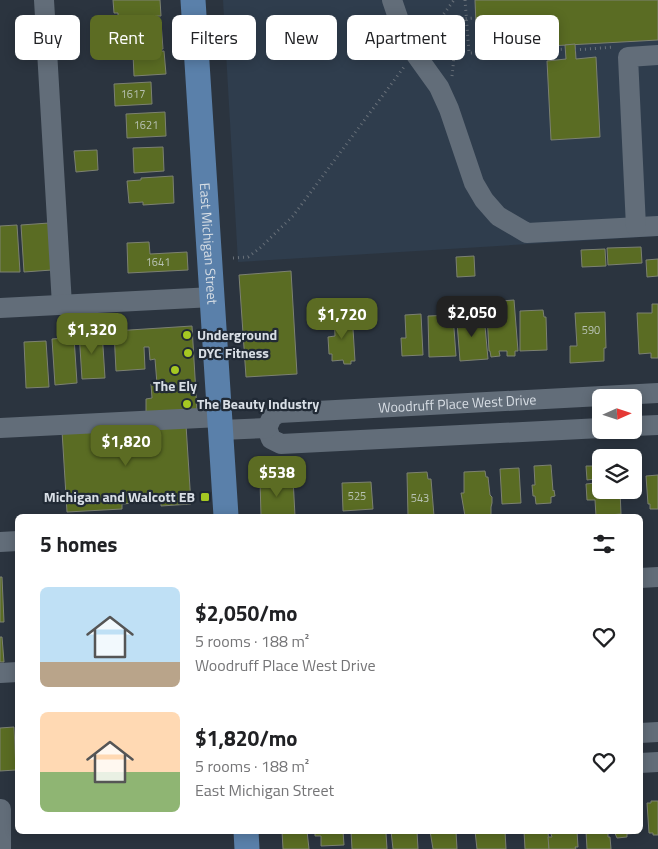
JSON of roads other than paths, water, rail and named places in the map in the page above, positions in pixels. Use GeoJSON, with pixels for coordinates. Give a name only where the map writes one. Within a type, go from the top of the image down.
{"type":"FeatureCollection","features":[{"type":"Feature","properties":{"kind":"main road","name":"East Michigan Street"},"geometry":{"type":"LineString","coordinates":[[193,0],[226,514]]}},
{"type":"Feature","properties":{"kind":"main road"},"geometry":{"type":"LineString","coordinates":[[246,834],[247,849]]}},
{"type":"Feature","properties":{"kind":"street"},"geometry":{"type":"LineString","coordinates":[[44,0],[62,305]]}},
{"type":"Feature","properties":{"kind":"street"},"geometry":{"type":"LineString","coordinates":[[392,0],[406,41],[439,87],[474,183],[484,200],[498,216],[527,233],[658,226]]}},
{"type":"Feature","properties":{"kind":"street"},"geometry":{"type":"LineString","coordinates":[[636,227],[628,57],[658,55]]}},
{"type":"Feature","properties":{"kind":"street"},"geometry":{"type":"LineString","coordinates":[[0,308],[212,297]]}},
{"type":"Feature","properties":{"kind":"street","name":"Woodruff Place West Drive"},"geometry":{"type":"LineString","coordinates":[[267,428],[272,417],[279,413],[658,393]]}},
{"type":"Feature","properties":{"kind":"street"},"geometry":{"type":"LineString","coordinates":[[0,428],[221,424],[267,428],[271,439],[281,444],[592,428]]}},
{"type":"Feature","properties":{"kind":"street"},"geometry":{"type":"LineString","coordinates":[[642,426],[658,425]]}},
{"type":"Feature","properties":{"kind":"street"},"geometry":{"type":"LineString","coordinates":[[0,542],[15,542]]}},
{"type":"Feature","properties":{"kind":"street"},"geometry":{"type":"LineString","coordinates":[[643,578],[658,577]]}},
{"type":"Feature","properties":{"kind":"street"},"geometry":{"type":"LineString","coordinates":[[0,673],[15,672]]}},
{"type":"Feature","properties":{"kind":"street"},"geometry":{"type":"LineString","coordinates":[[643,733],[658,732]]}},
{"type":"Feature","properties":{"kind":"street"},"geometry":{"type":"LineString","coordinates":[[643,763],[658,762]]}},
{"type":"Feature","properties":{"kind":"street"},"geometry":{"type":"LineString","coordinates":[[1,849],[6,808]]}},
{"type":"Feature","properties":{"kind":"place","name":"Underground"},"geometry":{"type":"Point","coordinates":[187,335]}},
{"type":"Feature","properties":{"kind":"place","name":"DYC Fitness"},"geometry":{"type":"Point","coordinates":[188,353]}},
{"type":"Feature","properties":{"kind":"place","name":"The Ely"},"geometry":{"type":"Point","coordinates":[175,370]}},
{"type":"Feature","properties":{"kind":"place","name":"The Beauty Industry"},"geometry":{"type":"Point","coordinates":[187,404]}},
{"type":"Feature","properties":{"kind":"place","name":"Michigan and Walcott EB"},"geometry":{"type":"Point","coordinates":[205,497]}}]}
